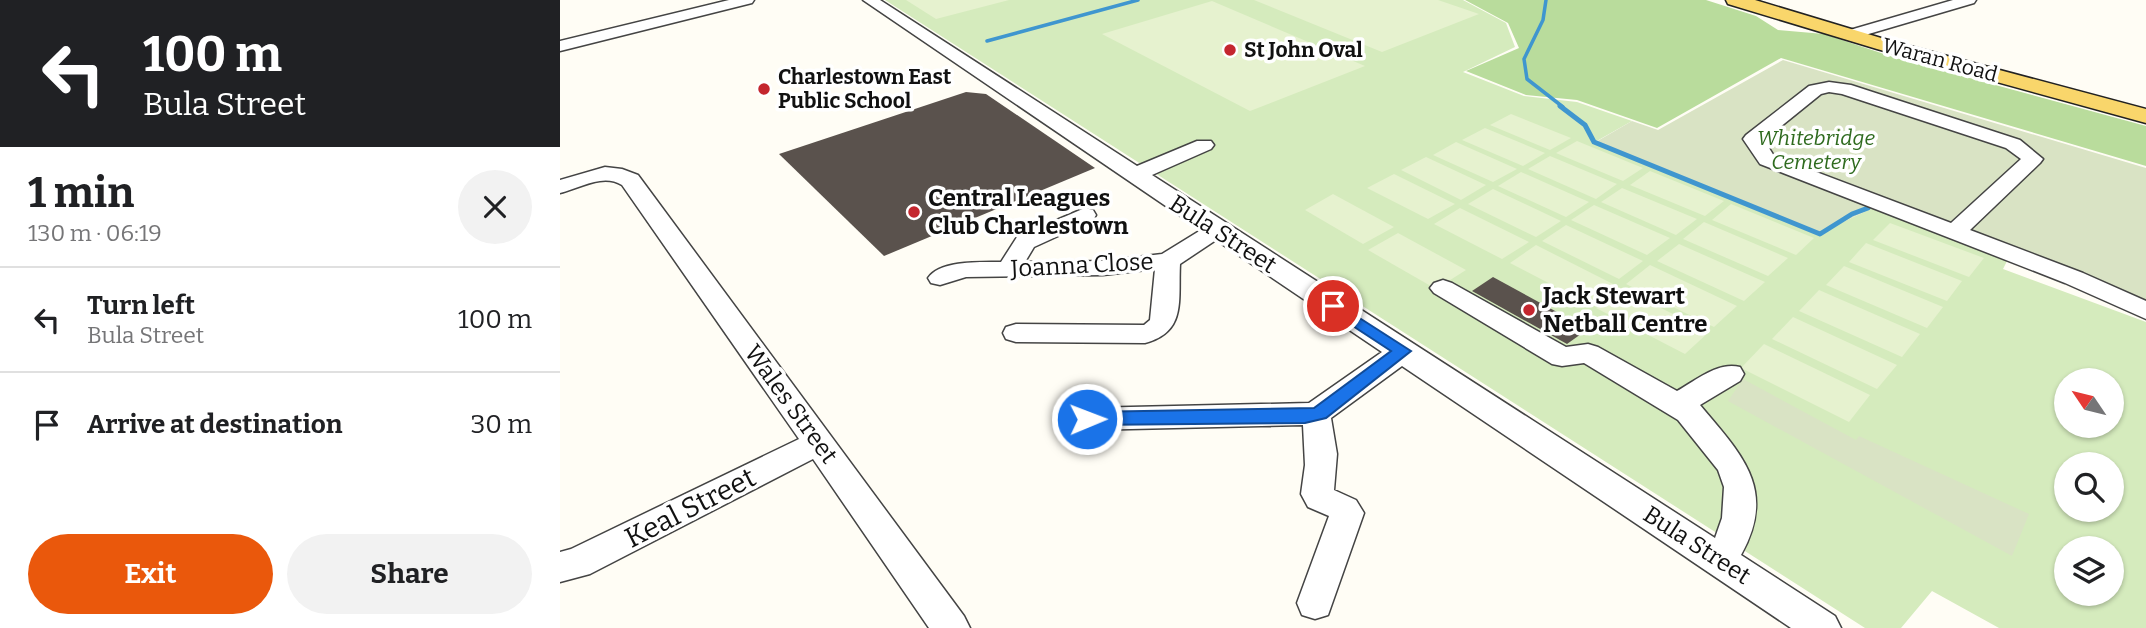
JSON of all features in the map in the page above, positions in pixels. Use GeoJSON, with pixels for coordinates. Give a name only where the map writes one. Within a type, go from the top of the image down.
{"type":"FeatureCollection","features":[{"type":"Feature","properties":{"kind":"main road","name":"Waran Road"},"geometry":{"type":"LineString","coordinates":[[1735,0],[1849,35],[2146,116]]}},
{"type":"Feature","properties":{"kind":"street"},"geometry":{"type":"LineString","coordinates":[[560,46],[747,0]]}},
{"type":"Feature","properties":{"kind":"street","name":"Bula Street"},"geometry":{"type":"LineString","coordinates":[[870,0],[1822,628]]}},
{"type":"Feature","properties":{"kind":"street"},"geometry":{"type":"LineString","coordinates":[[1849,35],[1969,0]]}},
{"type":"Feature","properties":{"kind":"street"},"geometry":{"type":"LineString","coordinates":[[1955,232],[2032,159],[2013,144],[1844,89],[1829,87],[1815,90],[1753,139],[1767,160],[2074,278],[2146,311]]}},
{"type":"Feature","properties":{"kind":"street"},"geometry":{"type":"LineString","coordinates":[[1134,175],[1204,145]]}},
{"type":"Feature","properties":{"kind":"street"},"geometry":{"type":"LineString","coordinates":[[560,187],[601,175],[615,174],[630,180]]}},
{"type":"Feature","properties":{"kind":"street","name":"Wales Street"},"geometry":{"type":"LineString","coordinates":[[630,180],[951,628]]}},
{"type":"Feature","properties":{"kind":"street"},"geometry":{"type":"LineString","coordinates":[[1008,270],[1025,242],[1084,215]]}},
{"type":"Feature","properties":{"kind":"street","name":"Joanna Close"},"geometry":{"type":"LineString","coordinates":[[940,278],[964,270],[1103,268],[1168,260],[1216,230]]}},
{"type":"Feature","properties":{"kind":"street"},"geometry":{"type":"LineString","coordinates":[[1016,333],[1129,335],[1153,332],[1163,322],[1168,260]]}},
{"type":"Feature","properties":{"kind":"street"},"geometry":{"type":"LineString","coordinates":[[1443,288],[1562,357],[1588,353],[1689,412],[1732,465],[1740,487],[1739,518],[1731,542],[1720,560]]}},
{"type":"Feature","properties":{"kind":"street"},"geometry":{"type":"LineString","coordinates":[[1087,419],[1315,414],[1403,351]]}},
{"type":"Feature","properties":{"kind":"street"},"geometry":{"type":"LineString","coordinates":[[1678,404],[1730,374]]}},
{"type":"Feature","properties":{"kind":"street"},"geometry":{"type":"LineString","coordinates":[[1315,414],[1319,430],[1321,480],[1317,494],[1323,500],[1341,506],[1347,513],[1315,603]]}},
{"type":"Feature","properties":{"kind":"street","name":"Keal Street"},"geometry":{"type":"LineString","coordinates":[[560,567],[577,563],[818,443]]}},
{"type":"Feature","properties":{"kind":"green space"},"geometry":{"type":"Polygon","coordinates":[[[885,0],[1463,0],[1506,23],[1515,47],[1463,72],[1524,96],[1577,102],[1632,121],[1595,142],[1819,233],[1873,208],[2008,259],[2003,269],[2146,322],[2146,628],[1999,628],[1932,591],[1901,628],[1865,628],[885,0]]]}},
{"type":"Feature","properties":{"kind":"green space"},"geometry":{"type":"Polygon","coordinates":[[[906,0],[1009,0],[936,19],[906,0]]]}},
{"type":"Feature","properties":{"kind":"green space"},"geometry":{"type":"Polygon","coordinates":[[[1254,0],[1438,0],[1479,14],[1382,52],[1254,0]]]}},
{"type":"Feature","properties":{"kind":"green space"},"geometry":{"type":"Polygon","coordinates":[[[1465,0],[1706,0],[1756,16],[1778,30],[1824,34],[1896,58],[2146,126],[2146,166],[1781,58],[1657,128],[1577,100],[1526,95],[1466,71],[1519,48],[1508,23],[1465,0]]]}},
{"type":"Feature","properties":{"kind":"green space","name":"St John Oval"},"geometry":{"type":"Polygon","coordinates":[[[1212,1],[1365,66],[1250,111],[1102,34],[1212,1]]]}},
{"type":"Feature","properties":{"kind":"green space","name":"Whitebridge Cemetery"},"geometry":{"type":"Polygon","coordinates":[[[1783,60],[2146,168],[2146,304],[1882,200],[1873,208],[1819,233],[1594,143],[1632,121],[1658,130],[1783,60]]]}},
{"type":"Feature","properties":{"kind":"green space"},"geometry":{"type":"Polygon","coordinates":[[[1511,114],[1571,138],[1550,150],[1490,125],[1511,114]]]}},
{"type":"Feature","properties":{"kind":"green space"},"geometry":{"type":"Polygon","coordinates":[[[1485,128],[1545,153],[1523,166],[1462,140],[1485,128]]]}},
{"type":"Feature","properties":{"kind":"green space"},"geometry":{"type":"Polygon","coordinates":[[[1577,141],[1643,168],[1623,181],[1556,153],[1577,141]]]}},
{"type":"Feature","properties":{"kind":"green space"},"geometry":{"type":"Polygon","coordinates":[[[1456,142],[1517,169],[1493,182],[1433,155],[1456,142]]]}},
{"type":"Feature","properties":{"kind":"green space"},"geometry":{"type":"Polygon","coordinates":[[[1550,156],[1617,184],[1596,199],[1528,169],[1550,156]]]}},
{"type":"Feature","properties":{"kind":"green space"},"geometry":{"type":"Polygon","coordinates":[[[1426,157],[1486,185],[1461,200],[1401,170],[1426,157]]]}},
{"type":"Feature","properties":{"kind":"green space"},"geometry":{"type":"Polygon","coordinates":[[[1650,171],[1724,201],[1705,216],[1630,185],[1650,171]]]}},
{"type":"Feature","properties":{"kind":"green space"},"geometry":{"type":"Polygon","coordinates":[[[1521,172],[1589,202],[1566,217],[1498,186],[1521,172]]]}},
{"type":"Feature","properties":{"kind":"green space"},"geometry":{"type":"Polygon","coordinates":[[[1394,174],[1455,204],[1428,219],[1367,188],[1394,174]]]}},
{"type":"Feature","properties":{"kind":"green space"},"geometry":{"type":"Polygon","coordinates":[[[1622,188],[1697,219],[1676,235],[1601,202],[1622,188]]]}},
{"type":"Feature","properties":{"kind":"green space"},"geometry":{"type":"Polygon","coordinates":[[[1493,189],[1561,221],[1536,237],[1468,204],[1493,189]]]}},
{"type":"Feature","properties":{"kind":"green space"},"geometry":{"type":"Polygon","coordinates":[[[1333,194],[1394,227],[1363,244],[1305,210],[1333,194]]]}},
{"type":"Feature","properties":{"kind":"green space"},"geometry":{"type":"Polygon","coordinates":[[[1731,204],[1814,238],[1796,255],[1712,220],[1731,204]]]}},
{"type":"Feature","properties":{"kind":"green space"},"geometry":{"type":"Polygon","coordinates":[[[1594,205],[1670,238],[1647,255],[1571,220],[1594,205]]]}},
{"type":"Feature","properties":{"kind":"green space"},"geometry":{"type":"Polygon","coordinates":[[[1460,208],[1529,242],[1502,259],[1434,224],[1460,208]]]}},
{"type":"Feature","properties":{"kind":"green space"},"geometry":{"type":"Polygon","coordinates":[[[1704,222],[1788,258],[1768,276],[1683,239],[1704,222]]]}},
{"type":"Feature","properties":{"kind":"green space"},"geometry":{"type":"Polygon","coordinates":[[[1890,223],[1984,258],[1969,277],[1873,240],[1890,223]]]}},
{"type":"Feature","properties":{"kind":"green space"},"geometry":{"type":"Polygon","coordinates":[[[1566,225],[1643,261],[1619,279],[1542,241],[1566,225]]]}},
{"type":"Feature","properties":{"kind":"green space"},"geometry":{"type":"Polygon","coordinates":[[[1398,233],[1466,270],[1436,289],[1368,250],[1398,233]]]}},
{"type":"Feature","properties":{"kind":"green space"},"geometry":{"type":"Polygon","coordinates":[[[1866,243],[1962,281],[1947,301],[1849,262],[1866,243]]]}},
{"type":"Feature","properties":{"kind":"green space"},"geometry":{"type":"Polygon","coordinates":[[[1679,244],[1765,282],[1744,301],[1657,261],[1679,244]]]}},
{"type":"Feature","properties":{"kind":"green space"},"geometry":{"type":"Polygon","coordinates":[[[1536,245],[1613,284],[1587,303],[1510,263],[1536,245]]]}},
{"type":"Feature","properties":{"kind":"green space"},"geometry":{"type":"Polygon","coordinates":[[[1650,265],[1737,306],[1714,327],[1626,284],[1650,265]]]}},
{"type":"Feature","properties":{"kind":"green space"},"geometry":{"type":"Polygon","coordinates":[[[1844,266],[1943,307],[1927,328],[1826,285],[1844,266]]]}},
{"type":"Feature","properties":{"kind":"green space"},"geometry":{"type":"Polygon","coordinates":[[[1621,288],[1709,332],[1685,354],[1596,308],[1621,288]]]}},
{"type":"Feature","properties":{"kind":"green space"},"geometry":{"type":"Polygon","coordinates":[[[1819,290],[1920,334],[1902,357],[1799,311],[1819,290]]]}},
{"type":"Feature","properties":{"kind":"green space"},"geometry":{"type":"Polygon","coordinates":[[[1793,317],[1897,365],[1877,389],[1772,339],[1793,317]]]}},
{"type":"Feature","properties":{"kind":"green space"},"geometry":{"type":"Polygon","coordinates":[[[1764,344],[1870,395],[1849,422],[1741,368],[1764,344]]]}},
{"type":"Feature","properties":{"kind":"green space"},"geometry":{"type":"Polygon","coordinates":[[[1743,379],[1856,440],[1859,436],[2029,514],[2012,556],[1728,401],[1743,379]]]}},
{"type":"Feature","properties":{"kind":"building","name":"Central Leagues Club Charlestown"},"geometry":{"type":"Polygon","coordinates":[[[966,92],[986,94],[1095,168],[884,256],[779,154],[966,92]]]}},
{"type":"Feature","properties":{"kind":"building","name":"Jack Stewart Netball Centre"},"geometry":{"type":"Polygon","coordinates":[[[1493,277],[1588,329],[1567,344],[1472,291],[1493,277]]]}},
{"type":"Feature","properties":{"kind":"waterway"},"geometry":{"type":"LineString","coordinates":[[987,41],[1138,0]]}},
{"type":"Feature","properties":{"kind":"waterway"},"geometry":{"type":"LineString","coordinates":[[1546,0],[1543,20],[1524,59],[1527,79],[1563,107]]}},
{"type":"Feature","properties":{"kind":"waterway"},"geometry":{"type":"LineString","coordinates":[[1560,106],[1585,125],[1594,142],[1820,234],[1852,214],[1868,208]]}},
{"type":"Feature","properties":{"kind":"place","name":"St John Oval"},"geometry":{"type":"Point","coordinates":[1230,50]}},
{"type":"Feature","properties":{"kind":"place","name":"Charlestown East Public School"},"geometry":{"type":"Point","coordinates":[764,89]}},
{"type":"Feature","properties":{"kind":"place","name":"Central Leagues Club Charlestown"},"geometry":{"type":"Point","coordinates":[914,212]}},
{"type":"Feature","properties":{"kind":"place","name":"Jack Stewart Netball Centre"},"geometry":{"type":"Point","coordinates":[1529,310]}},
{"type":"Feature","properties":{"kind":"route"},"geometry":{"type":"LineString","coordinates":[[1087,419],[1305,416],[1320,413],[1403,351],[1333,306]]}}]}
